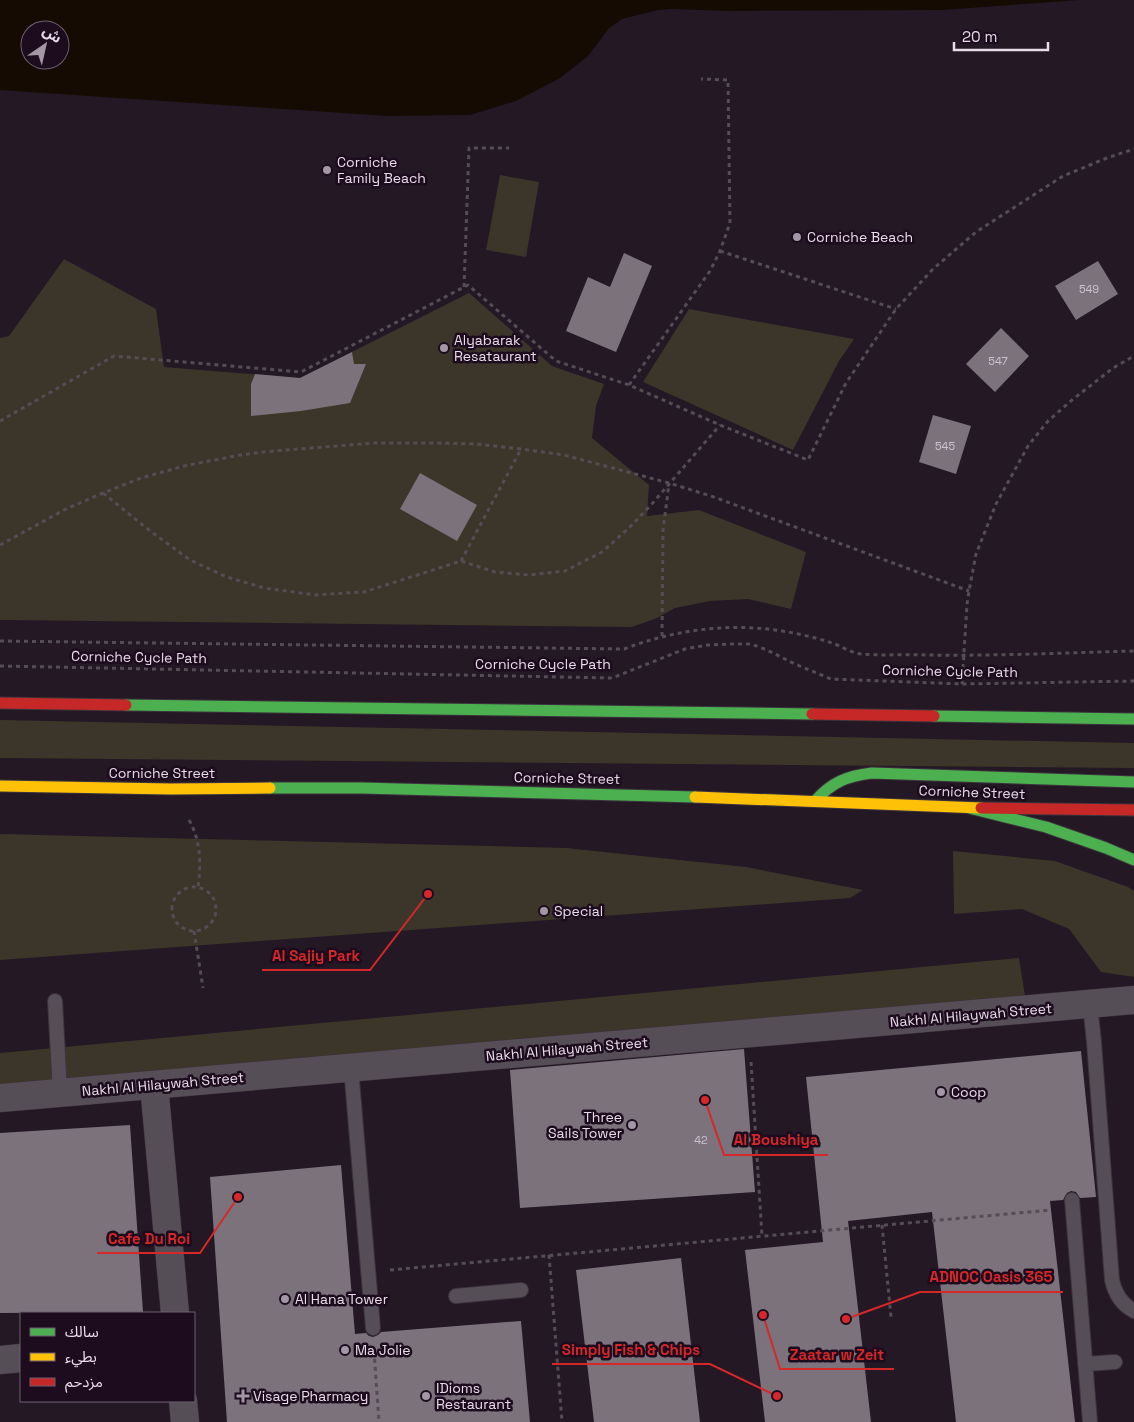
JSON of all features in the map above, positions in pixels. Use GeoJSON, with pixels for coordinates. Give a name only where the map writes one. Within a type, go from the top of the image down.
{"type":"FeatureCollection","features":[{"type":"Feature","properties":{"kind":"main road"},"geometry":{"type":"LineString","coordinates":[[0,703],[1134,718]]}},
{"type":"Feature","properties":{"kind":"main road"},"geometry":{"type":"LineString","coordinates":[[815,802],[824,790],[845,777],[872,773],[1134,782]]}},
{"type":"Feature","properties":{"kind":"main road","name":"Corniche Street"},"geometry":{"type":"LineString","coordinates":[[0,786],[172,789],[362,788],[612,794],[969,808],[1134,810]]}},
{"type":"Feature","properties":{"kind":"main road"},"geometry":{"type":"LineString","coordinates":[[969,808],[1046,827],[1134,860]]}},
{"type":"Feature","properties":{"kind":"street","name":"Nakhl Al Hilaywah Street"},"geometry":{"type":"LineString","coordinates":[[0,1098],[1134,1000]]}},
{"type":"Feature","properties":{"kind":"street"},"geometry":{"type":"LineString","coordinates":[[154,1085],[175,1312]]}},
{"type":"Feature","properties":{"kind":"street"},"geometry":{"type":"LineString","coordinates":[[0,1360],[20,1358]]}},
{"type":"Feature","properties":{"kind":"street"},"geometry":{"type":"LineString","coordinates":[[183,1402],[185,1422]]}},
{"type":"Feature","properties":{"kind":"lane"},"geometry":{"type":"LineString","coordinates":[[55,1001],[60,1092]]}},
{"type":"Feature","properties":{"kind":"lane"},"geometry":{"type":"LineString","coordinates":[[1090,1004],[1112,1280],[1118,1298],[1124,1305],[1134,1311]]}},
{"type":"Feature","properties":{"kind":"lane"},"geometry":{"type":"LineString","coordinates":[[351,1068],[373,1328]]}},
{"type":"Feature","properties":{"kind":"lane"},"geometry":{"type":"LineString","coordinates":[[1072,1204],[1090,1422]]}},
{"type":"Feature","properties":{"kind":"lane"},"geometry":{"type":"LineString","coordinates":[[456,1296],[521,1290]]}},
{"type":"Feature","properties":{"kind":"lane"},"geometry":{"type":"LineString","coordinates":[[1085,1364],[1115,1362]]}},
{"type":"Feature","properties":{"kind":"path"},"geometry":{"type":"LineString","coordinates":[[629,385],[710,271],[720,251],[730,223],[728,80],[701,79]]}},
{"type":"Feature","properties":{"kind":"path"},"geometry":{"type":"LineString","coordinates":[[464,288],[469,148],[510,148]]}},
{"type":"Feature","properties":{"kind":"path"},"geometry":{"type":"LineString","coordinates":[[0,421],[114,356],[301,372],[468,285],[556,361],[629,385],[720,425],[808,460],[846,384],[896,309],[933,269],[976,232],[1063,176],[1134,149]]}},
{"type":"Feature","properties":{"kind":"path"},"geometry":{"type":"LineString","coordinates":[[720,251],[896,309]]}},
{"type":"Feature","properties":{"kind":"path"},"geometry":{"type":"LineString","coordinates":[[962,684],[967,604],[976,554],[996,504],[1028,446],[1048,421],[1113,368],[1134,356]]}},
{"type":"Feature","properties":{"kind":"path"},"geometry":{"type":"LineString","coordinates":[[103,492],[149,530],[190,560],[227,577],[264,588],[316,595],[364,592],[461,561],[495,572],[528,575],[565,571],[602,552],[629,528],[720,425]]}},
{"type":"Feature","properties":{"kind":"path"},"geometry":{"type":"LineString","coordinates":[[0,544],[103,492],[141,478],[184,466],[240,455],[273,451],[375,443],[477,444],[564,455],[712,496],[970,591]]}},
{"type":"Feature","properties":{"kind":"path"},"geometry":{"type":"LineString","coordinates":[[461,561],[521,449]]}},
{"type":"Feature","properties":{"kind":"path"},"geometry":{"type":"LineString","coordinates":[[662,636],[663,530],[669,484]]}},
{"type":"Feature","properties":{"kind":"path"},"geometry":{"type":"LineString","coordinates":[[0,641],[624,649],[662,636],[690,630],[748,627],[804,635],[832,643],[859,654],[963,655],[1134,651]]}},
{"type":"Feature","properties":{"kind":"path","name":"Corniche Cycle Path"},"geometry":{"type":"LineString","coordinates":[[0,666],[612,678],[685,649],[707,645],[751,644],[831,679],[962,684],[1134,681]]}},
{"type":"Feature","properties":{"kind":"path"},"geometry":{"type":"LineString","coordinates":[[172,789],[195,829],[200,859],[198,888]]}},
{"type":"Feature","properties":{"kind":"path"},"geometry":{"type":"LineString","coordinates":[[189,888],[198,888],[206,892],[213,898],[216,907],[215,916],[210,924],[203,929],[194,931],[185,929],[178,924],[173,916],[172,907],[175,898],[189,888]]}},
{"type":"Feature","properties":{"kind":"path"},"geometry":{"type":"LineString","coordinates":[[194,931],[203,988]]}},
{"type":"Feature","properties":{"kind":"path"},"geometry":{"type":"LineString","coordinates":[[749,1034],[762,1236]]}},
{"type":"Feature","properties":{"kind":"path"},"geometry":{"type":"LineString","coordinates":[[368,1272],[882,1225],[1072,1204]]}},
{"type":"Feature","properties":{"kind":"path"},"geometry":{"type":"LineString","coordinates":[[882,1225],[891,1317]]}},
{"type":"Feature","properties":{"kind":"path"},"geometry":{"type":"LineString","coordinates":[[549,1255],[562,1422]]}},
{"type":"Feature","properties":{"kind":"path"},"geometry":{"type":"LineString","coordinates":[[373,1328],[379,1422]]}},
{"type":"Feature","properties":{"kind":"shaded area"},"geometry":{"type":"Polygon","coordinates":[[[0,0],[1078,0],[942,10],[658,10],[622,19],[609,28],[588,56],[560,78],[516,101],[470,115],[388,116],[0,90],[0,0]]]}},
{"type":"Feature","properties":{"kind":"shaded area"},"geometry":{"type":"Polygon","coordinates":[[[500,175],[539,182],[526,257],[486,250],[500,175]]]}},
{"type":"Feature","properties":{"kind":"shaded area"},"geometry":{"type":"Polygon","coordinates":[[[64,259],[156,309],[164,367],[300,378],[469,293],[552,366],[604,384],[596,406],[592,438],[649,485],[647,516],[699,510],[806,552],[791,609],[748,599],[710,601],[675,608],[657,618],[632,627],[0,620],[0,338],[9,336],[64,259]]]}},
{"type":"Feature","properties":{"kind":"shaded area"},"geometry":{"type":"Polygon","coordinates":[[[689,309],[854,339],[839,361],[793,450],[643,382],[689,309]]]}},
{"type":"Feature","properties":{"kind":"shaded area"},"geometry":{"type":"Polygon","coordinates":[[[0,720],[1134,743],[1134,768],[0,758],[0,720]]]}},
{"type":"Feature","properties":{"kind":"shaded area"},"geometry":{"type":"Polygon","coordinates":[[[0,834],[566,848],[746,867],[863,890],[850,898],[0,960],[0,834]]]}},
{"type":"Feature","properties":{"kind":"shaded area"},"geometry":{"type":"Polygon","coordinates":[[[953,851],[1055,861],[1128,887],[1134,891],[1134,977],[1101,972],[1069,929],[1022,909],[954,914],[953,851]]]}},
{"type":"Feature","properties":{"kind":"shaded area"},"geometry":{"type":"Polygon","coordinates":[[[1019,958],[1026,1002],[0,1089],[0,1053],[1019,958]]]}},
{"type":"Feature","properties":{"kind":"building"},"geometry":{"type":"Polygon","coordinates":[[[624,253],[652,266],[616,352],[566,331],[588,277],[610,287],[624,253]]]}},
{"type":"Feature","properties":{"kind":"building"},"geometry":{"type":"Polygon","coordinates":[[[1098,261],[1118,294],[1076,320],[1055,286],[1098,261]]]}},
{"type":"Feature","properties":{"kind":"building"},"geometry":{"type":"Polygon","coordinates":[[[1001,328],[1029,356],[995,392],[966,364],[1001,328]]]}},
{"type":"Feature","properties":{"kind":"building"},"geometry":{"type":"Polygon","coordinates":[[[352,352],[354,364],[366,364],[350,403],[301,411],[251,416],[251,384],[255,374],[300,378],[352,352]]]}},
{"type":"Feature","properties":{"kind":"building"},"geometry":{"type":"Polygon","coordinates":[[[933,415],[971,426],[956,474],[919,462],[933,415]]]}},
{"type":"Feature","properties":{"kind":"building"},"geometry":{"type":"Polygon","coordinates":[[[420,473],[477,505],[457,541],[400,509],[420,473]]]}},
{"type":"Feature","properties":{"kind":"building","name":"Three Sails Tower"},"geometry":{"type":"Polygon","coordinates":[[[744,1049],[755,1192],[520,1208],[510,1070],[744,1049]]]}},
{"type":"Feature","properties":{"kind":"building"},"geometry":{"type":"Polygon","coordinates":[[[1081,1051],[1096,1197],[1080,1198],[1076,1192],[1071,1191],[1067,1193],[1063,1200],[1050,1201],[1075,1422],[956,1422],[932,1212],[848,1221],[871,1422],[765,1422],[745,1250],[823,1242],[806,1077],[1081,1051]]]}},
{"type":"Feature","properties":{"kind":"building"},"geometry":{"type":"Polygon","coordinates":[[[130,1125],[143,1312],[0,1313],[0,1133],[130,1125]]]}},
{"type":"Feature","properties":{"kind":"building","name":"Al Hana Tower"},"geometry":{"type":"Polygon","coordinates":[[[341,1165],[355,1334],[366,1333],[373,1337],[381,1332],[521,1321],[530,1422],[227,1422],[210,1177],[341,1165]]]}},
{"type":"Feature","properties":{"kind":"building"},"geometry":{"type":"Polygon","coordinates":[[[681,1258],[700,1422],[594,1422],[576,1270],[681,1258]]]}},
{"type":"Feature","properties":{"kind":"traffic: fast"},"geometry":{"type":"LineString","coordinates":[[126,705],[812,714]]}},
{"type":"Feature","properties":{"kind":"traffic: fast"},"geometry":{"type":"LineString","coordinates":[[934,716],[1134,719]]}},
{"type":"Feature","properties":{"kind":"traffic: fast"},"geometry":{"type":"LineString","coordinates":[[815,801],[821,794],[847,778],[872,773],[1134,782]]}},
{"type":"Feature","properties":{"kind":"traffic: fast"},"geometry":{"type":"LineString","coordinates":[[270,788],[362,788],[695,797]]}},
{"type":"Feature","properties":{"kind":"traffic: fast"},"geometry":{"type":"LineString","coordinates":[[969,808],[1046,827],[1134,860]]}},
{"type":"Feature","properties":{"kind":"traffic: slow"},"geometry":{"type":"LineString","coordinates":[[0,786],[171,789],[270,788]]}},
{"type":"Feature","properties":{"kind":"traffic: slow"},"geometry":{"type":"LineString","coordinates":[[695,797],[981,808]]}},
{"type":"Feature","properties":{"kind":"traffic: jam"},"geometry":{"type":"LineString","coordinates":[[0,703],[126,705]]}},
{"type":"Feature","properties":{"kind":"traffic: jam"},"geometry":{"type":"LineString","coordinates":[[812,714],[934,716]]}},
{"type":"Feature","properties":{"kind":"traffic: jam"},"geometry":{"type":"LineString","coordinates":[[981,808],[1134,810]]}},
{"type":"Feature","properties":{"kind":"place","name":"Corniche Family Beach"},"geometry":{"type":"Point","coordinates":[327,170]}},
{"type":"Feature","properties":{"kind":"place","name":"Corniche Beach"},"geometry":{"type":"Point","coordinates":[797,237]}},
{"type":"Feature","properties":{"kind":"place","name":"Alyabarak Resataurant"},"geometry":{"type":"Point","coordinates":[444,348]}},
{"type":"Feature","properties":{"kind":"place","name":"Al Sajiy Park"},"geometry":{"type":"Point","coordinates":[428,894]}},
{"type":"Feature","properties":{"kind":"place","name":"Special"},"geometry":{"type":"Point","coordinates":[544,911]}},
{"type":"Feature","properties":{"kind":"place","name":"Coop"},"geometry":{"type":"Point","coordinates":[941,1092]}},
{"type":"Feature","properties":{"kind":"place","name":"Al Boushiya"},"geometry":{"type":"Point","coordinates":[705,1100]}},
{"type":"Feature","properties":{"kind":"place","name":"Three Sails Tower"},"geometry":{"type":"Point","coordinates":[632,1125]}},
{"type":"Feature","properties":{"kind":"place","name":"Cafe Du Roi"},"geometry":{"type":"Point","coordinates":[238,1197]}},
{"type":"Feature","properties":{"kind":"place","name":"Al Hana Tower"},"geometry":{"type":"Point","coordinates":[285,1299]}},
{"type":"Feature","properties":{"kind":"place","name":"Zaatar w Zeit"},"geometry":{"type":"Point","coordinates":[763,1315]}},
{"type":"Feature","properties":{"kind":"place","name":"ADNOC Oasis 365"},"geometry":{"type":"Point","coordinates":[846,1319]}},
{"type":"Feature","properties":{"kind":"place","name":"Ma Jolie"},"geometry":{"type":"Point","coordinates":[345,1350]}},
{"type":"Feature","properties":{"kind":"place","name":"Visage Pharmacy"},"geometry":{"type":"Point","coordinates":[243,1396]}},
{"type":"Feature","properties":{"kind":"place","name":"IDioms Restaurant"},"geometry":{"type":"Point","coordinates":[426,1396]}},
{"type":"Feature","properties":{"kind":"place","name":"Simply Fish & Chips"},"geometry":{"type":"Point","coordinates":[777,1396]}}]}
